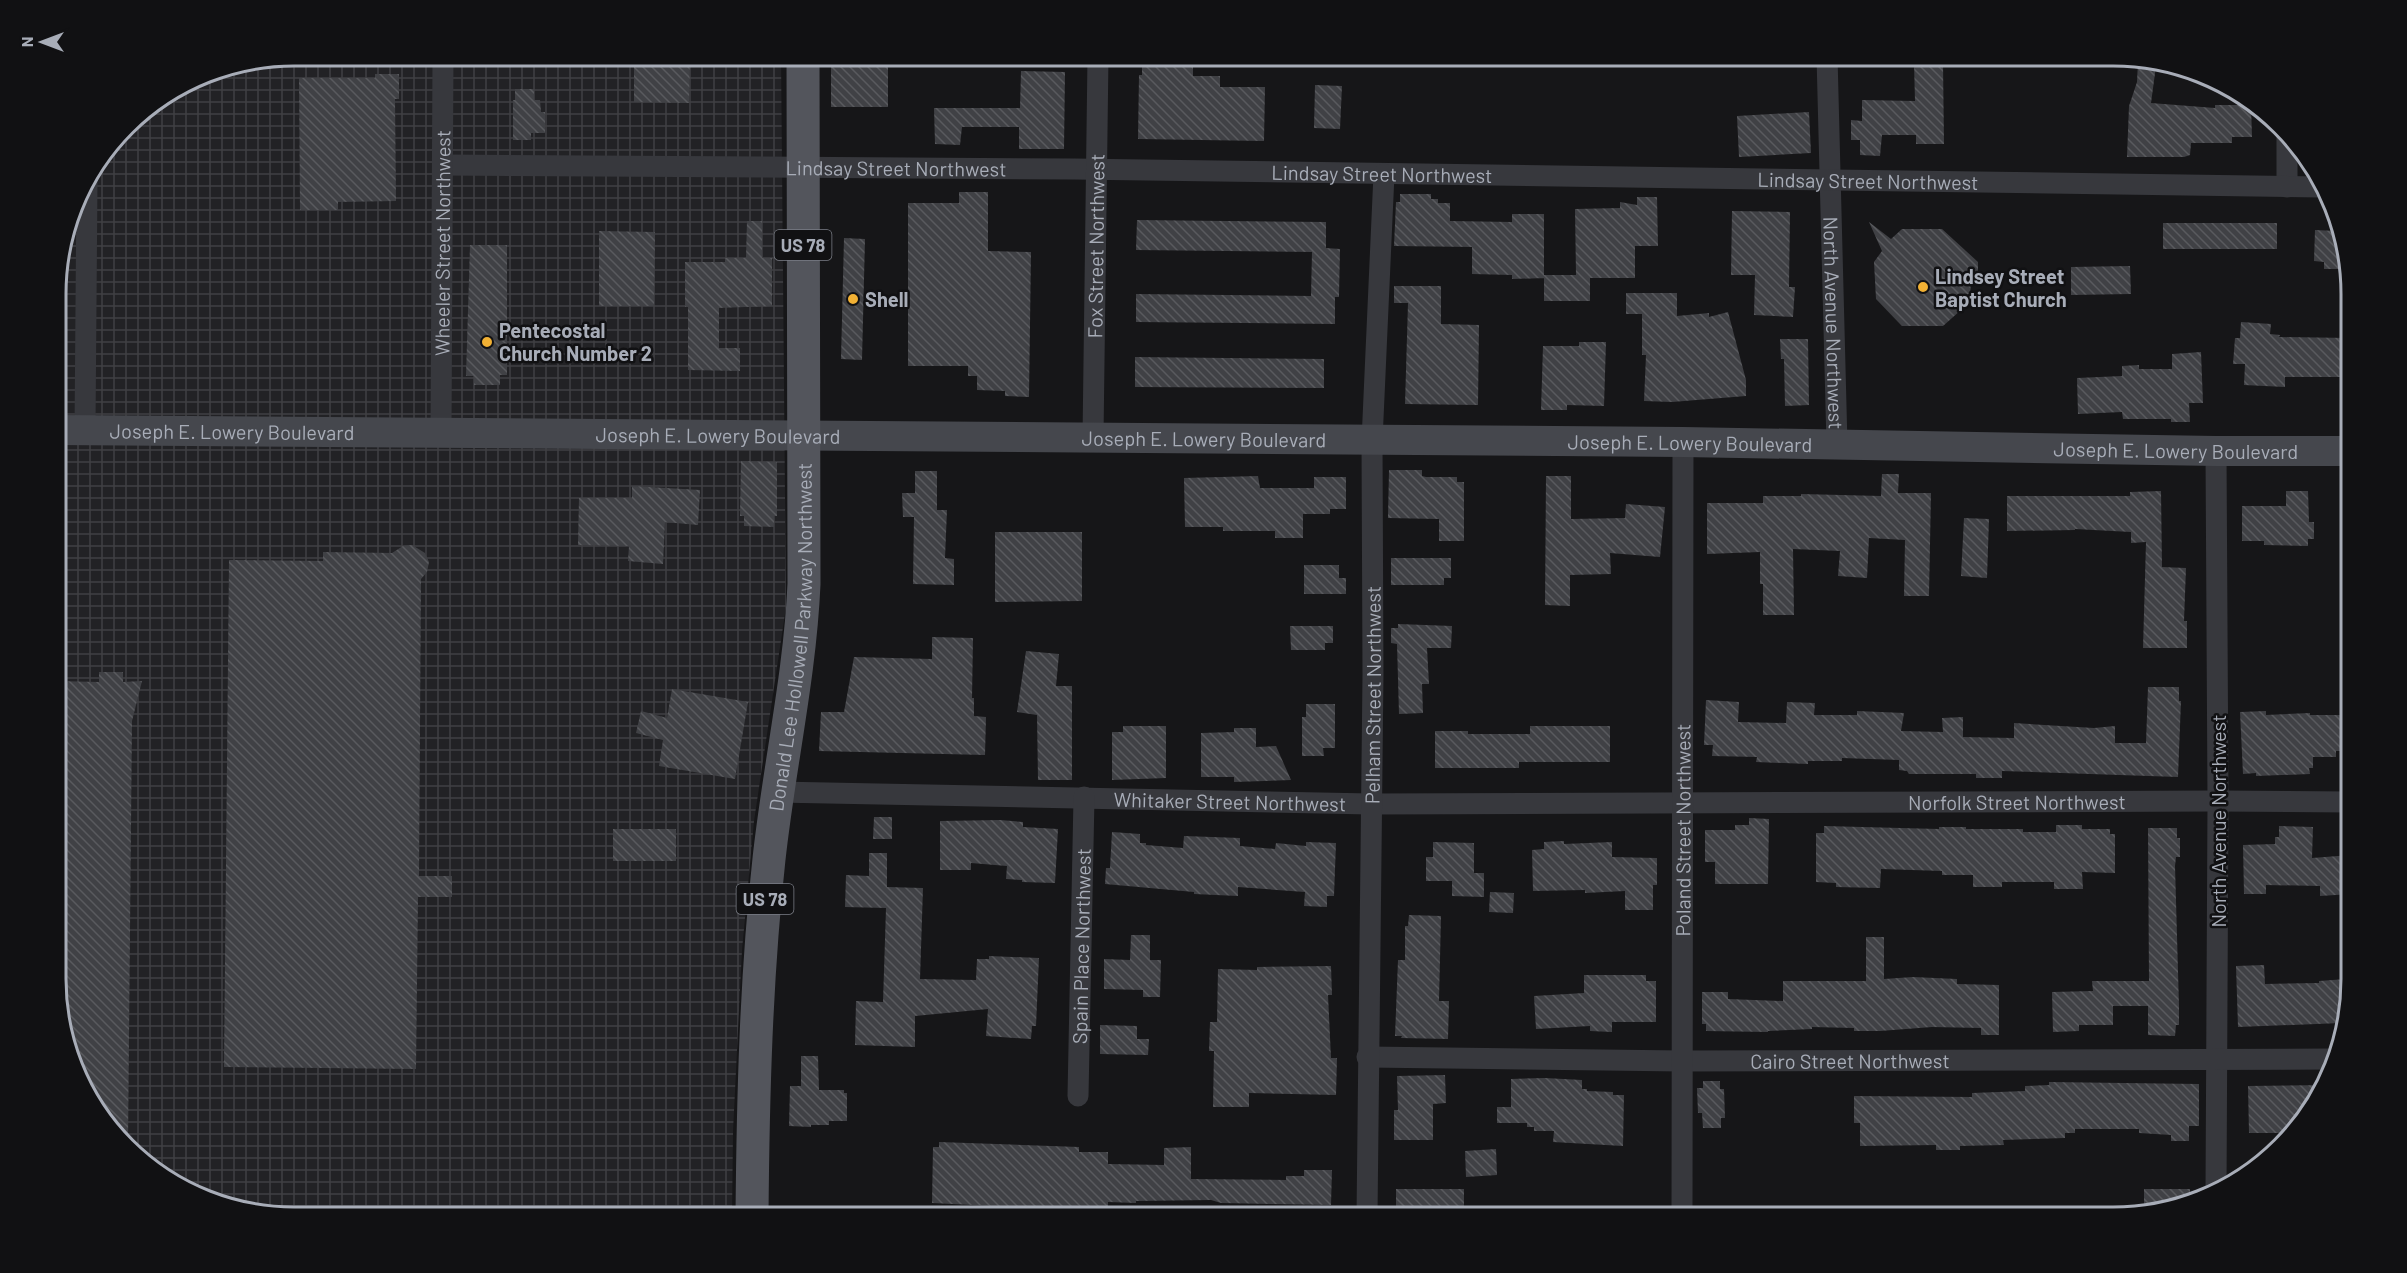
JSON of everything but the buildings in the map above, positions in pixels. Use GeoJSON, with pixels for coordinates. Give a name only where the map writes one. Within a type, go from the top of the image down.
{"type":"FeatureCollection","features":[{"type":"Feature","properties":{"kind":"main road","name":"Donald Lee Hollowell Parkway Northwest"},"geometry":{"type":"LineString","coordinates":[[752,1207],[756,1019],[761,941],[777,792],[799,657],[803,612],[803,66]]}},
{"type":"Feature","properties":{"kind":"main road","name":"Joseph E. Lowery Boulevard"},"geometry":{"type":"LineString","coordinates":[[71,430],[1683,442],[2341,451]]}},
{"type":"Feature","properties":{"kind":"street","name":"Wheeler Street Northwest"},"geometry":{"type":"LineString","coordinates":[[441,432],[443,66]]}},
{"type":"Feature","properties":{"kind":"street","name":"Fox Street Northwest"},"geometry":{"type":"LineString","coordinates":[[1093,438],[1098,66]]}},
{"type":"Feature","properties":{"kind":"street","name":"North Avenue Northwest"},"geometry":{"type":"LineString","coordinates":[[1827,66],[1837,445]]}},
{"type":"Feature","properties":{"kind":"street"},"geometry":{"type":"LineString","coordinates":[[2287,147],[2287,187]]}},
{"type":"Feature","properties":{"kind":"street","name":"Lindsay Street Northwest"},"geometry":{"type":"LineString","coordinates":[[443,165],[1096,169],[2314,187]]}},
{"type":"Feature","properties":{"kind":"street","name":"Pelham Street Northwest"},"geometry":{"type":"LineString","coordinates":[[1367,1207],[1372,441],[1384,174]]}},
{"type":"Feature","properties":{"kind":"street"},"geometry":{"type":"LineString","coordinates":[[71,430],[86,202]]}},
{"type":"Feature","properties":{"kind":"street","name":"Poland Street Northwest"},"geometry":{"type":"LineString","coordinates":[[1682,1207],[1683,442]]}},
{"type":"Feature","properties":{"kind":"street","name":"North Avenue Northwest"},"geometry":{"type":"LineString","coordinates":[[2216,451],[2218,801],[2216,1182]]}},
{"type":"Feature","properties":{"kind":"street","name":"Whitaker Street Northwest"},"geometry":{"type":"LineString","coordinates":[[777,792],[1371,804],[1682,802]]}},
{"type":"Feature","properties":{"kind":"street","name":"Spain Place Northwest"},"geometry":{"type":"LineString","coordinates":[[1078,1096],[1084,797]]}},
{"type":"Feature","properties":{"kind":"street","name":"Norfolk Street Northwest"},"geometry":{"type":"LineString","coordinates":[[1682,802],[2341,802]]}},
{"type":"Feature","properties":{"kind":"street","name":"Cairo Street Northwest"},"geometry":{"type":"LineString","coordinates":[[1367,1057],[1682,1060],[2326,1059]]}},
{"type":"Feature","properties":{"kind":"shaded area"},"geometry":{"type":"Polygon","coordinates":[[[279,66],[781,66],[786,607],[754,821],[742,950],[733,1131],[732,1207],[279,1207],[250,1203],[221,1195],[167,1169],[133,1140],[113,1118],[90,1080],[74,1038],[66,994],[66,279],[70,250],[78,221],[104,167],[133,133],[155,113],[193,90],[235,74],[279,66]]]}},
{"type":"Feature","properties":{"kind":"place","name":"Lindsey Street Baptist Church"},"geometry":{"type":"Point","coordinates":[1923,287]}},
{"type":"Feature","properties":{"kind":"place","name":"Shell"},"geometry":{"type":"Point","coordinates":[853,299]}},
{"type":"Feature","properties":{"kind":"place","name":"Pentecostal Church Number 2"},"geometry":{"type":"Point","coordinates":[487,342]}}]}
